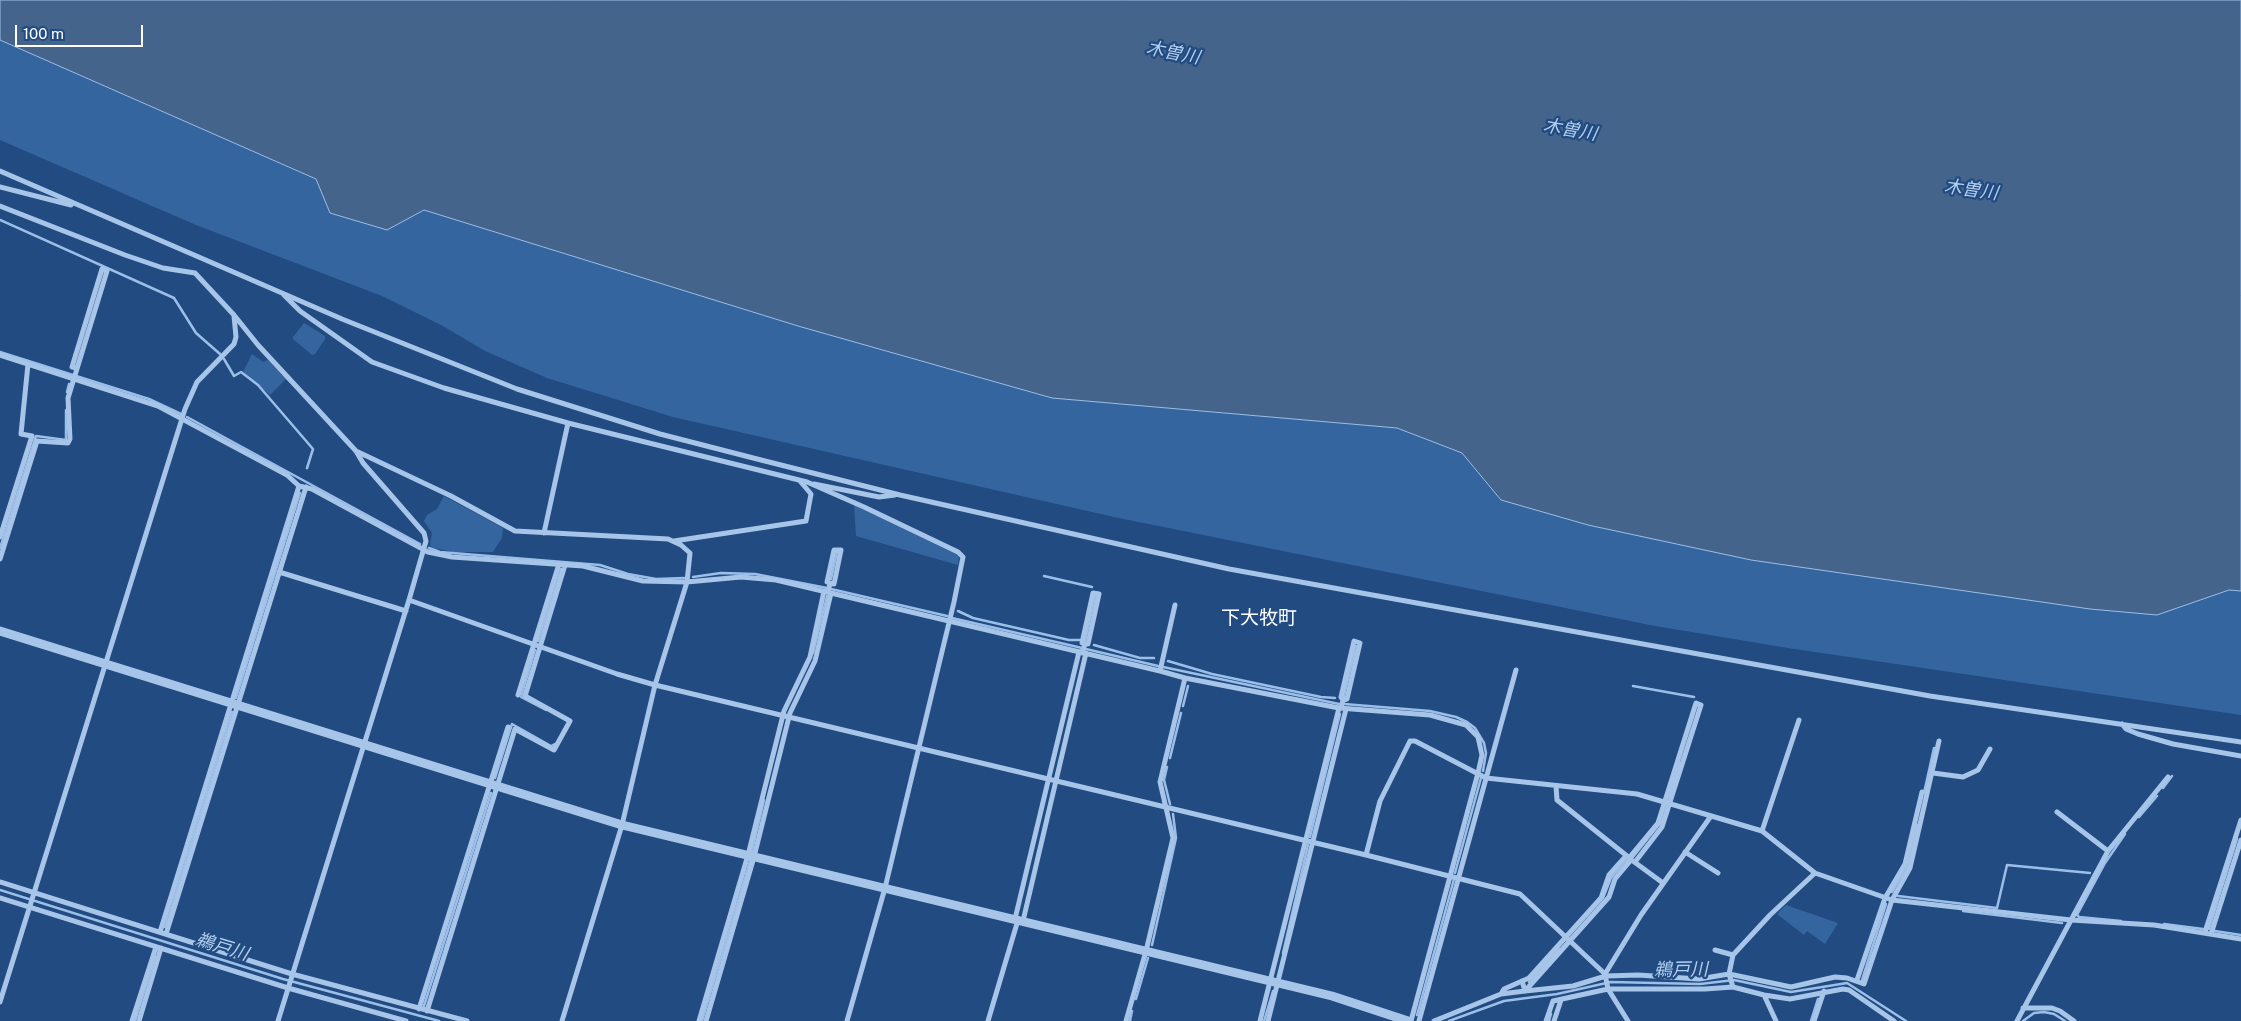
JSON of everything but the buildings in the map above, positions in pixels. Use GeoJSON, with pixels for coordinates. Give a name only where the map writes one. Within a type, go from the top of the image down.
{"type":"FeatureCollection","features":[{"type":"Feature","properties":{"kind":"street"},"geometry":{"type":"LineString","coordinates":[[0,171],[342,319],[517,389],[660,434],[900,495],[1239,570],[1930,696],[2241,742]]}},
{"type":"Feature","properties":{"kind":"street"},"geometry":{"type":"LineString","coordinates":[[0,187],[86,209]]}},
{"type":"Feature","properties":{"kind":"street"},"geometry":{"type":"LineString","coordinates":[[0,206],[126,256],[163,268],[195,273],[234,315],[258,345],[356,451],[363,463],[424,533],[426,541],[424,550],[406,611],[278,1021]]}},
{"type":"Feature","properties":{"kind":"street"},"geometry":{"type":"LineString","coordinates":[[0,559],[37,440],[68,443],[70,439],[68,398],[107,271],[102,269],[72,367],[75,374]]}},
{"type":"Feature","properties":{"kind":"street"},"geometry":{"type":"LineString","coordinates":[[280,292],[300,311],[372,362],[444,388],[568,423],[807,482],[879,497],[900,495]]}},
{"type":"Feature","properties":{"kind":"street"},"geometry":{"type":"LineString","coordinates":[[0,1002],[182,418],[197,382],[234,344],[236,337],[234,315]]}},
{"type":"Feature","properties":{"kind":"street"},"geometry":{"type":"LineString","coordinates":[[0,355],[28,364],[75,374],[182,418],[287,475],[303,487],[312,488],[424,550],[452,557],[559,564],[599,569],[643,581],[687,582],[755,577],[828,592],[1185,678],[1342,708],[1430,715],[1466,725],[1478,737],[1481,745],[1478,773],[1410,1021],[1332,996],[1276,982],[622,825],[0,631]]}},
{"type":"Feature","properties":{"kind":"street"},"geometry":{"type":"LineString","coordinates":[[0,538],[32,436],[21,434],[28,364]]}},
{"type":"Feature","properties":{"kind":"street"},"geometry":{"type":"LineString","coordinates":[[544,533],[568,423]]}},
{"type":"Feature","properties":{"kind":"street"},"geometry":{"type":"LineString","coordinates":[[356,451],[451,496],[515,531],[544,533],[634,537],[673,541],[806,521],[811,494],[810,490],[799,480]]}},
{"type":"Feature","properties":{"kind":"street"},"geometry":{"type":"LineString","coordinates":[[807,482],[864,506],[958,552],[963,557],[885,888],[847,1021]]}},
{"type":"Feature","properties":{"kind":"street"},"geometry":{"type":"LineString","coordinates":[[166,934],[234,705],[279,572],[303,487]]}},
{"type":"Feature","properties":{"kind":"street"},"geometry":{"type":"LineString","coordinates":[[160,932],[303,487]]}},
{"type":"Feature","properties":{"kind":"street"},"geometry":{"type":"LineString","coordinates":[[562,1021],[622,825],[655,685],[687,582],[690,552],[673,541]]}},
{"type":"Feature","properties":{"kind":"street"},"geometry":{"type":"LineString","coordinates":[[706,1021],[789,716],[816,661],[830,583],[827,582],[834,550],[841,550],[834,584],[830,583]]}},
{"type":"Feature","properties":{"kind":"street"},"geometry":{"type":"LineString","coordinates":[[518,695],[559,564]]}},
{"type":"Feature","properties":{"kind":"street"},"geometry":{"type":"LineString","coordinates":[[419,1009],[493,786],[515,730],[554,750],[570,721],[525,696],[565,565]]}},
{"type":"Feature","properties":{"kind":"street"},"geometry":{"type":"LineString","coordinates":[[279,572],[406,611]]}},
{"type":"Feature","properties":{"kind":"street"},"geometry":{"type":"LineString","coordinates":[[699,1021],[751,856],[783,714],[810,657],[828,592]]}},
{"type":"Feature","properties":{"kind":"street"},"geometry":{"type":"LineString","coordinates":[[1019,920],[1048,778],[1082,653],[1085,644],[1088,644],[1099,594],[1093,593],[1082,643],[1085,644]]}},
{"type":"Feature","properties":{"kind":"street"},"geometry":{"type":"LineString","coordinates":[[409,600],[617,674],[655,685],[783,714],[1451,875],[1520,894],[1606,976]]}},
{"type":"Feature","properties":{"kind":"street"},"geometry":{"type":"LineString","coordinates":[[1160,671],[1175,605]]}},
{"type":"Feature","properties":{"kind":"street"},"geometry":{"type":"LineString","coordinates":[[1260,1021],[1276,982],[1313,842],[1342,708],[1343,700],[1341,697],[1354,641],[1360,643],[1347,699],[1343,700]]}},
{"type":"Feature","properties":{"kind":"street"},"geometry":{"type":"LineString","coordinates":[[988,1021],[1019,920],[1054,780],[1082,653]]}},
{"type":"Feature","properties":{"kind":"street"},"geometry":{"type":"LineString","coordinates":[[1419,1021],[1516,670]]}},
{"type":"Feature","properties":{"kind":"street"},"geometry":{"type":"LineString","coordinates":[[1126,1021],[1146,951],[1173,838],[1160,782],[1185,678]]}},
{"type":"Feature","properties":{"kind":"street"},"geometry":{"type":"LineString","coordinates":[[1501,994],[1504,988],[1529,978],[1601,898],[1609,875],[1630,859],[1662,827],[1701,705],[1696,703],[1658,823],[1630,859],[1615,879],[1608,897],[1525,991]]}},
{"type":"Feature","properties":{"kind":"street"},"geometry":{"type":"LineString","coordinates":[[1268,1021],[1306,840],[1342,708]]}},
{"type":"Feature","properties":{"kind":"street"},"geometry":{"type":"LineString","coordinates":[[1762,831],[1799,720]]}},
{"type":"Feature","properties":{"kind":"street"},"geometry":{"type":"LineString","coordinates":[[2122,724],[2126,729],[2138,734],[2173,744],[2241,756]]}},
{"type":"Feature","properties":{"kind":"street"},"geometry":{"type":"LineString","coordinates":[[427,1011],[493,786],[508,728]]}},
{"type":"Feature","properties":{"kind":"street"},"geometry":{"type":"LineString","coordinates":[[1366,855],[1380,801],[1410,741],[1415,740],[1486,778],[1637,794],[1762,831],[1815,872],[1892,900],[2070,920],[2154,925],[2241,939]]}},
{"type":"Feature","properties":{"kind":"street"},"geometry":{"type":"LineString","coordinates":[[1434,1021],[1501,994],[1573,986],[1606,976],[1638,975],[1699,979],[1729,975],[1791,987],[1835,977],[1857,980],[1864,984],[1892,900],[1910,868],[1939,741]]}},
{"type":"Feature","properties":{"kind":"street"},"geometry":{"type":"LineString","coordinates":[[1933,773],[1963,777],[1978,770],[1990,749]]}},
{"type":"Feature","properties":{"kind":"street"},"geometry":{"type":"LineString","coordinates":[[2017,1021],[2108,851],[2168,778]]}},
{"type":"Feature","properties":{"kind":"street"},"geometry":{"type":"LineString","coordinates":[[1556,786],[1557,800],[1663,883]]}},
{"type":"Feature","properties":{"kind":"street"},"geometry":{"type":"LineString","coordinates":[[1857,980],[1885,898],[1905,864],[1922,792]]}},
{"type":"Feature","properties":{"kind":"street"},"geometry":{"type":"LineString","coordinates":[[2056,812],[2108,851]]}},
{"type":"Feature","properties":{"kind":"street"},"geometry":{"type":"LineString","coordinates":[[1628,1021],[1607,988],[1606,976],[1641,915],[1711,816]]}},
{"type":"Feature","properties":{"kind":"street"},"geometry":{"type":"LineString","coordinates":[[2208,933],[2241,820]]}},
{"type":"Feature","properties":{"kind":"street"},"geometry":{"type":"LineString","coordinates":[[2208,933],[2241,840]]}},
{"type":"Feature","properties":{"kind":"street"},"geometry":{"type":"LineString","coordinates":[[1685,852],[1718,873]]}},
{"type":"Feature","properties":{"kind":"street"},"geometry":{"type":"LineString","coordinates":[[1733,985],[1729,975],[1733,955],[1770,915],[1815,872]]}},
{"type":"Feature","properties":{"kind":"street"},"geometry":{"type":"LineString","coordinates":[[0,882],[292,975],[466,1021]]}},
{"type":"Feature","properties":{"kind":"street"},"geometry":{"type":"LineString","coordinates":[[0,898],[159,948],[406,1021]]}},
{"type":"Feature","properties":{"kind":"street"},"geometry":{"type":"LineString","coordinates":[[132,1021],[159,948]]}},
{"type":"Feature","properties":{"kind":"street"},"geometry":{"type":"LineString","coordinates":[[139,1021],[159,948]]}},
{"type":"Feature","properties":{"kind":"street"},"geometry":{"type":"LineString","coordinates":[[1715,950],[1733,955]]}},
{"type":"Feature","properties":{"kind":"street"},"geometry":{"type":"LineString","coordinates":[[1522,981],[1525,991]]}},
{"type":"Feature","properties":{"kind":"street"},"geometry":{"type":"LineString","coordinates":[[1546,1021],[1553,1001],[1607,988],[1705,989],[1733,985],[1764,995],[1790,999],[1835,989],[1849,990],[1894,1021]]}},
{"type":"Feature","properties":{"kind":"street"},"geometry":{"type":"LineString","coordinates":[[1814,1021],[1824,991]]}},
{"type":"Feature","properties":{"kind":"street"},"geometry":{"type":"LineString","coordinates":[[1764,995],[1776,1021]]}},
{"type":"Feature","properties":{"kind":"street"},"geometry":{"type":"LineString","coordinates":[[1554,1021],[1561,1000]]}},
{"type":"Feature","properties":{"kind":"street"},"geometry":{"type":"LineString","coordinates":[[2023,1008],[2052,1008],[2060,1010],[2074,1021]]}},
{"type":"Feature","properties":{"kind":"shaded area"},"geometry":{"type":"Polygon","coordinates":[[[0,40],[316,179],[387,230],[424,210],[798,326],[1052,398],[1397,428],[1462,453],[1501,500],[2156,615],[2229,590],[2241,591],[2241,715],[1788,648],[1655,626],[1114,517],[673,417],[547,378],[485,351],[443,326],[382,296],[196,225],[0,140],[0,40]]]}},
{"type":"Feature","properties":{"kind":"shaded area"},"geometry":{"type":"Polygon","coordinates":[[[304,323],[325,336],[315,354],[312,355],[293,339],[304,323]]]}},
{"type":"Feature","properties":{"kind":"shaded area"},"geometry":{"type":"Polygon","coordinates":[[[252,354],[263,362],[268,360],[286,379],[270,395],[243,372],[252,354]]]}},
{"type":"Feature","properties":{"kind":"shaded area"},"geometry":{"type":"Polygon","coordinates":[[[444,496],[503,528],[502,538],[493,552],[453,552],[433,548],[430,545],[432,533],[424,521],[427,515],[437,509],[444,496]]]}},
{"type":"Feature","properties":{"kind":"shaded area"},"geometry":{"type":"Polygon","coordinates":[[[854,505],[954,551],[959,557],[958,565],[856,536],[854,505]]]}},
{"type":"Feature","properties":{"kind":"shaded area"},"geometry":{"type":"Polygon","coordinates":[[[1786,905],[1838,923],[1825,944],[1807,931],[1804,935],[1777,914],[1786,905]]]}},
{"type":"Feature","properties":{"kind":"water","name":"木曽川"},"geometry":{"type":"Polygon","coordinates":[[[0,0],[2241,0],[2241,591],[2229,590],[2157,615],[2090,609],[1751,560],[1588,525],[1501,500],[1462,453],[1397,428],[1052,398],[798,326],[424,210],[387,230],[330,213],[316,179],[0,40],[0,0]]]}},
{"type":"Feature","properties":{"kind":"waterway"},"geometry":{"type":"LineString","coordinates":[[0,220],[174,298],[196,333],[220,354]]}},
{"type":"Feature","properties":{"kind":"waterway"},"geometry":{"type":"LineString","coordinates":[[0,352],[149,399],[181,414]]}},
{"type":"Feature","properties":{"kind":"waterway"},"geometry":{"type":"LineString","coordinates":[[224,359],[234,376],[241,372],[258,385],[313,449],[307,468]]}},
{"type":"Feature","properties":{"kind":"waterway"},"geometry":{"type":"LineString","coordinates":[[67,392],[69,384]]}},
{"type":"Feature","properties":{"kind":"waterway"},"geometry":{"type":"LineString","coordinates":[[0,548],[36,436],[66,440],[66,410]]}},
{"type":"Feature","properties":{"kind":"waterway"},"geometry":{"type":"LineString","coordinates":[[187,417],[420,544]]}},
{"type":"Feature","properties":{"kind":"waterway"},"geometry":{"type":"LineString","coordinates":[[236,698],[300,493]]}},
{"type":"Feature","properties":{"kind":"waterway"},"geometry":{"type":"LineString","coordinates":[[429,548],[440,552],[600,565],[628,574],[656,579],[684,578]]}},
{"type":"Feature","properties":{"kind":"waterway"},"geometry":{"type":"LineString","coordinates":[[831,579],[837,552]]}},
{"type":"Feature","properties":{"kind":"waterway"},"geometry":{"type":"LineString","coordinates":[[538,641],[561,569]]}},
{"type":"Feature","properties":{"kind":"waterway"},"geometry":{"type":"LineString","coordinates":[[693,577],[721,573],[755,574],[827,588]]}},
{"type":"Feature","properties":{"kind":"waterway"},"geometry":{"type":"LineString","coordinates":[[1044,576],[1092,587]]}},
{"type":"Feature","properties":{"kind":"waterway"},"geometry":{"type":"LineString","coordinates":[[831,589],[947,616]]}},
{"type":"Feature","properties":{"kind":"waterway"},"geometry":{"type":"LineString","coordinates":[[813,653],[827,596]]}},
{"type":"Feature","properties":{"kind":"waterway"},"geometry":{"type":"LineString","coordinates":[[1085,641],[1095,597]]}},
{"type":"Feature","properties":{"kind":"waterway"},"geometry":{"type":"LineString","coordinates":[[958,611],[973,618],[1069,640],[1080,640]]}},
{"type":"Feature","properties":{"kind":"waterway"},"geometry":{"type":"LineString","coordinates":[[952,618],[1082,648]]}},
{"type":"Feature","properties":{"kind":"waterway"},"geometry":{"type":"LineString","coordinates":[[1094,645],[1140,658],[1154,658]]}},
{"type":"Feature","properties":{"kind":"waterway"},"geometry":{"type":"LineString","coordinates":[[1344,696],[1356,646]]}},
{"type":"Feature","properties":{"kind":"waterway"},"geometry":{"type":"LineString","coordinates":[[1086,649],[1158,666]]}},
{"type":"Feature","properties":{"kind":"waterway"},"geometry":{"type":"LineString","coordinates":[[535,650],[521,697],[546,710]]}},
{"type":"Feature","properties":{"kind":"waterway"},"geometry":{"type":"LineString","coordinates":[[1168,661],[1212,674],[1321,697],[1335,698]]}},
{"type":"Feature","properties":{"kind":"waterway"},"geometry":{"type":"LineString","coordinates":[[1163,667],[1339,704]]}},
{"type":"Feature","properties":{"kind":"waterway"},"geometry":{"type":"LineString","coordinates":[[1183,706],[1188,686]]}},
{"type":"Feature","properties":{"kind":"waterway"},"geometry":{"type":"LineString","coordinates":[[1633,686],[1694,697]]}},
{"type":"Feature","properties":{"kind":"waterway"},"geometry":{"type":"LineString","coordinates":[[1344,704],[1430,711],[1456,717],[1467,722],[1475,728],[1484,743],[1486,753],[1483,771]]}},
{"type":"Feature","properties":{"kind":"waterway"},"geometry":{"type":"LineString","coordinates":[[165,927],[232,712]]}},
{"type":"Feature","properties":{"kind":"waterway"},"geometry":{"type":"LineString","coordinates":[[1170,758],[1181,713]]}},
{"type":"Feature","properties":{"kind":"waterway"},"geometry":{"type":"LineString","coordinates":[[1310,837],[1340,714]]}},
{"type":"Feature","properties":{"kind":"waterway"},"geometry":{"type":"LineString","coordinates":[[495,778],[512,724],[551,746],[555,744]]}},
{"type":"Feature","properties":{"kind":"waterway"},"geometry":{"type":"LineString","coordinates":[[1924,793],[1934,748]]}},
{"type":"Feature","properties":{"kind":"waterway"},"geometry":{"type":"LineString","coordinates":[[1669,796],[1680,763]]}},
{"type":"Feature","properties":{"kind":"waterway"},"geometry":{"type":"LineString","coordinates":[[1167,767],[1164,780],[1170,804]]}},
{"type":"Feature","properties":{"kind":"waterway"},"geometry":{"type":"LineString","coordinates":[[2163,788],[2172,776]]}},
{"type":"Feature","properties":{"kind":"waterway"},"geometry":{"type":"LineString","coordinates":[[1455,873],[1481,778]]}},
{"type":"Feature","properties":{"kind":"waterway"},"geometry":{"type":"LineString","coordinates":[[424,1006],[491,793]]}},
{"type":"Feature","properties":{"kind":"waterway"},"geometry":{"type":"LineString","coordinates":[[2139,817],[2157,796]]}},
{"type":"Feature","properties":{"kind":"waterway"},"geometry":{"type":"LineString","coordinates":[[752,851],[764,800]]}},
{"type":"Feature","properties":{"kind":"waterway"},"geometry":{"type":"LineString","coordinates":[[1152,945],[1176,838],[1173,814]]}},
{"type":"Feature","properties":{"kind":"waterway"},"geometry":{"type":"LineString","coordinates":[[1633,857],[1661,822]]}},
{"type":"Feature","properties":{"kind":"waterway"},"geometry":{"type":"LineString","coordinates":[[1892,892],[1907,867],[1917,825]]}},
{"type":"Feature","properties":{"kind":"waterway"},"geometry":{"type":"LineString","coordinates":[[2121,921],[2079,917],[2077,915],[2105,863],[2125,834]]}},
{"type":"Feature","properties":{"kind":"waterway"},"geometry":{"type":"LineString","coordinates":[[2209,929],[2237,839]]}},
{"type":"Feature","properties":{"kind":"waterway"},"geometry":{"type":"LineString","coordinates":[[1283,953],[1308,845]]}},
{"type":"Feature","properties":{"kind":"waterway"},"geometry":{"type":"LineString","coordinates":[[1603,898],[1611,878],[1627,860]]}},
{"type":"Feature","properties":{"kind":"waterway"},"geometry":{"type":"LineString","coordinates":[[702,1021],[750,861]]}},
{"type":"Feature","properties":{"kind":"waterway"},"geometry":{"type":"LineString","coordinates":[[1898,896],[1997,908],[2007,865],[2090,873]]}},
{"type":"Feature","properties":{"kind":"waterway"},"geometry":{"type":"LineString","coordinates":[[1417,1015],[1454,879]]}},
{"type":"Feature","properties":{"kind":"waterway","name":"鵜戸川"},"geometry":{"type":"LineString","coordinates":[[0,890],[283,979],[439,1021]]}},
{"type":"Feature","properties":{"kind":"waterway"},"geometry":{"type":"LineString","coordinates":[[1862,980],[1886,904]]}},
{"type":"Feature","properties":{"kind":"waterway"},"geometry":{"type":"LineString","coordinates":[[1963,911],[2062,923]]}},
{"type":"Feature","properties":{"kind":"waterway"},"geometry":{"type":"LineString","coordinates":[[2164,924],[2203,929]]}},
{"type":"Feature","properties":{"kind":"waterway"},"geometry":{"type":"LineString","coordinates":[[2215,931],[2241,935]]}},
{"type":"Feature","properties":{"kind":"waterway"},"geometry":{"type":"LineString","coordinates":[[1529,982],[1559,949]]}},
{"type":"Feature","properties":{"kind":"waterway"},"geometry":{"type":"LineString","coordinates":[[135,1021],[155,957]]}},
{"type":"Feature","properties":{"kind":"waterway"},"geometry":{"type":"LineString","coordinates":[[1136,999],[1148,958]]}},
{"type":"Feature","properties":{"kind":"waterway","name":"鵜戸川"},"geometry":{"type":"LineString","coordinates":[[1449,1021],[1504,1001],[1557,994],[1611,982],[1700,984],[1734,980],[1791,992],[1847,983],[1906,1021]]}},
{"type":"Feature","properties":{"kind":"waterway"},"geometry":{"type":"LineString","coordinates":[[1264,1021],[1273,991]]}},
{"type":"Feature","properties":{"kind":"waterway"},"geometry":{"type":"LineString","coordinates":[[1811,1021],[1818,999]]}},
{"type":"Feature","properties":{"kind":"waterway"},"geometry":{"type":"LineString","coordinates":[[1130,1021],[1132,1011]]}},
{"type":"Feature","properties":{"kind":"waterway","name":"鵜戸川"},"geometry":{"type":"LineString","coordinates":[[2023,1021],[2034,1013],[2044,1012],[2054,1014],[2065,1021]]}},
{"type":"Feature","properties":{"kind":"waterway"},"geometry":{"type":"LineString","coordinates":[[1549,1021],[1551,1014]]}},
{"type":"Feature","properties":{"kind":"district","name":"下大牧町"},"geometry":{"type":"Point","coordinates":[1259,618]}}]}
